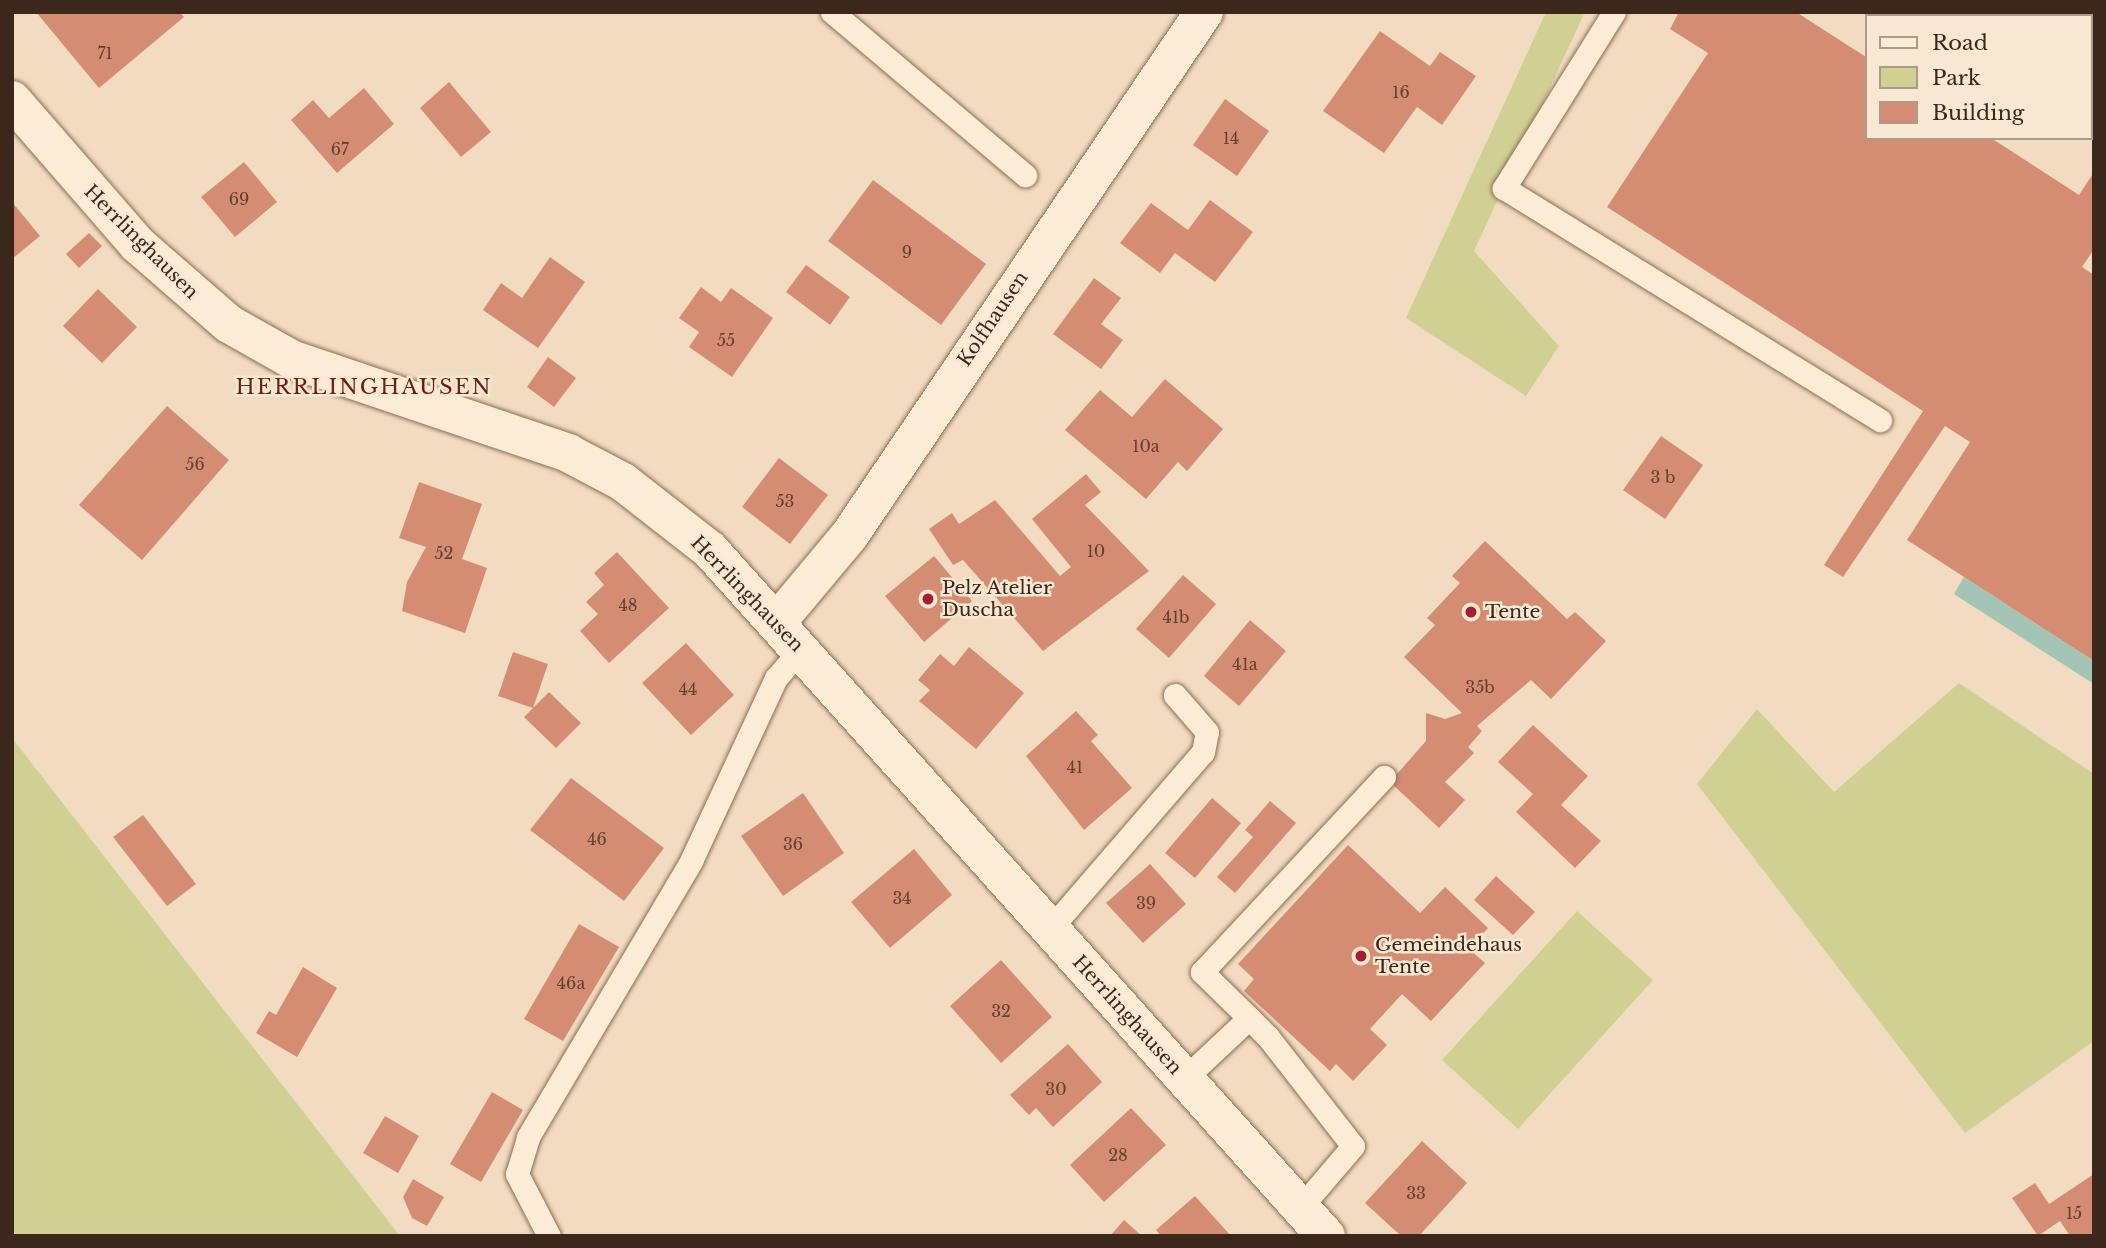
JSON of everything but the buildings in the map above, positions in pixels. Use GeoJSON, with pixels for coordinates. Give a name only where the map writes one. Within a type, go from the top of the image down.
{"type":"FeatureCollection","features":[{"type":"Feature","properties":{"kind":"street","name":"Kolfhausen"},"geometry":{"type":"LineString","coordinates":[[789,635],[849,536],[1204,12]]}},
{"type":"Feature","properties":{"kind":"street","name":"Herrlinghausen"},"geometry":{"type":"LineString","coordinates":[[12,100],[137,244],[229,324],[291,359],[587,462],[710,550],[1326,1236]]}},
{"type":"Feature","properties":{"kind":"lane"},"geometry":{"type":"LineString","coordinates":[[831,12],[1025,175]]}},
{"type":"Feature","properties":{"kind":"lane"},"geometry":{"type":"LineString","coordinates":[[1614,12],[1504,188],[1880,420]]}},
{"type":"Feature","properties":{"kind":"lane"},"geometry":{"type":"LineString","coordinates":[[550,1236],[517,1174],[528,1137],[665,909],[776,678],[789,635]]}},
{"type":"Feature","properties":{"kind":"lane"},"geometry":{"type":"LineString","coordinates":[[1050,929],[1203,752],[1207,732],[1175,695]]}},
{"type":"Feature","properties":{"kind":"lane"},"geometry":{"type":"LineString","coordinates":[[1300,1208],[1353,1146],[1249,1018],[1202,972],[1384,777]]}},
{"type":"Feature","properties":{"kind":"lane"},"geometry":{"type":"LineString","coordinates":[[1184,1079],[1249,1018]]}},
{"type":"Feature","properties":{"kind":"green space"},"geometry":{"type":"Polygon","coordinates":[[[1546,12],[1585,12],[1474,251],[1559,346],[1526,396],[1406,318],[1546,12]]]}},
{"type":"Feature","properties":{"kind":"green space"},"geometry":{"type":"Polygon","coordinates":[[[1959,683],[2094,774],[2094,1041],[1965,1133],[1697,784],[1757,709],[1834,792],[1959,683]]]}},
{"type":"Feature","properties":{"kind":"green space"},"geometry":{"type":"Polygon","coordinates":[[[12,738],[400,1236],[12,1236],[12,738]]]}},
{"type":"Feature","properties":{"kind":"green space"},"geometry":{"type":"Polygon","coordinates":[[[1577,911],[1653,980],[1518,1129],[1442,1060],[1577,911]]]}},
{"type":"Feature","properties":{"kind":"shaded area"},"geometry":{"type":"Polygon","coordinates":[[[1964,577],[2094,661],[2094,684],[1954,594],[1964,577]]]}},
{"type":"Feature","properties":{"kind":"place","name":"Pelz Atelier Duscha"},"geometry":{"type":"Point","coordinates":[928,599]}},
{"type":"Feature","properties":{"kind":"place","name":"Tente"},"geometry":{"type":"Point","coordinates":[1471,612]}},
{"type":"Feature","properties":{"kind":"place","name":"Gemeindehaus Tente"},"geometry":{"type":"Point","coordinates":[1361,956]}},
{"type":"Feature","properties":{"kind":"district","name":"HERRLINGHAUSEN"},"geometry":{"type":"Point","coordinates":[364,387]}}]}
